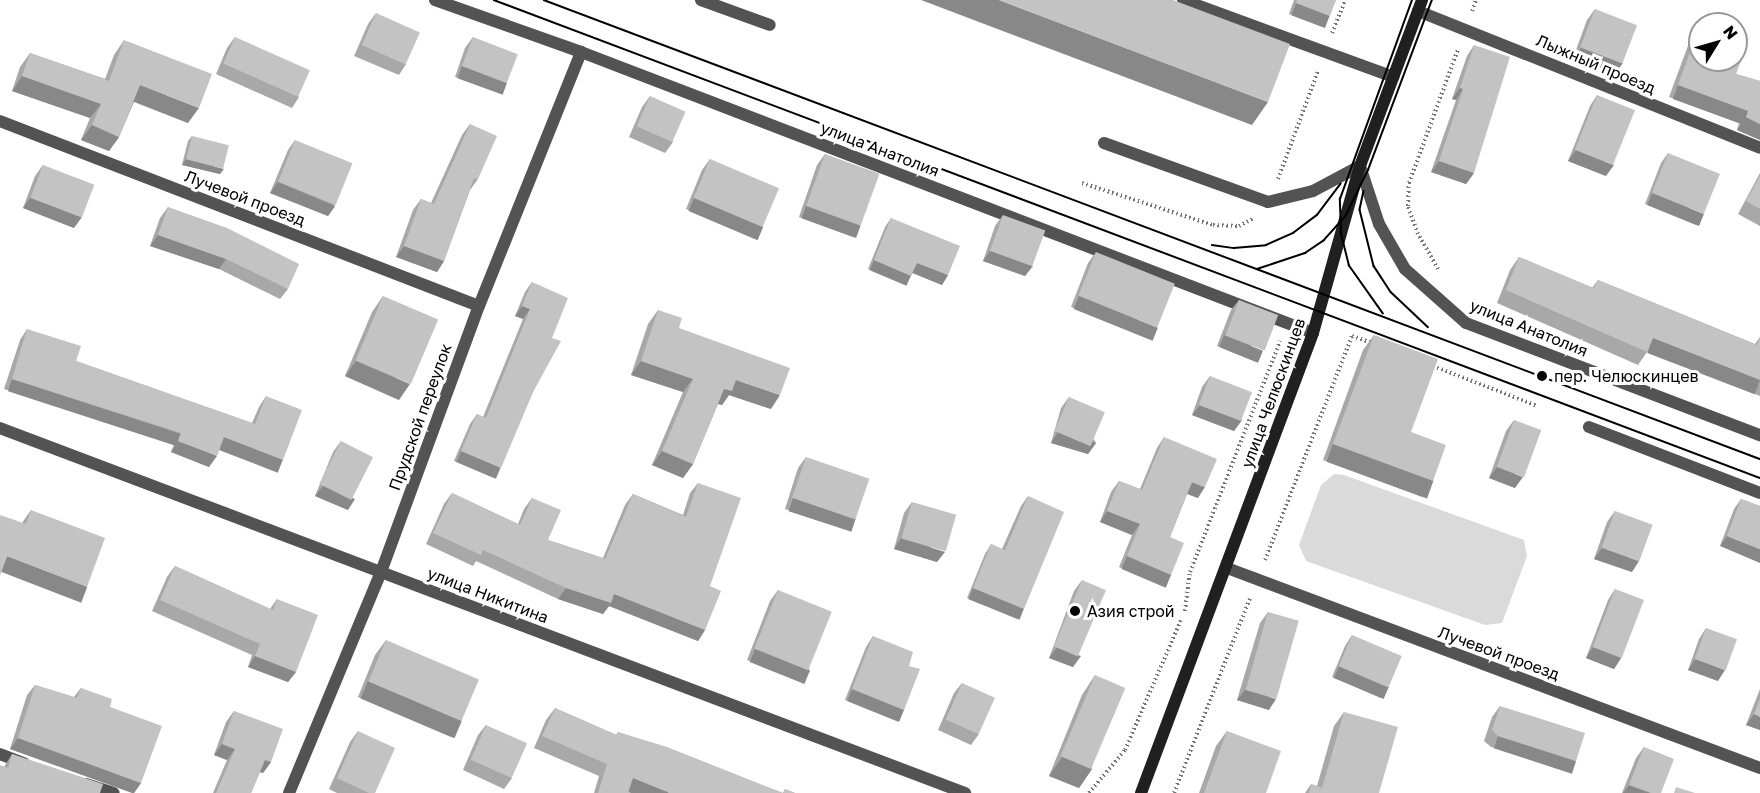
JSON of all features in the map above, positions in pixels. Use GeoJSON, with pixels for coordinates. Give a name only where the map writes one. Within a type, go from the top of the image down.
{"type":"FeatureCollection","features":[{"type":"Feature","properties":{"kind":"main road","name":"улица Челюскинцев"},"geometry":{"type":"LineString","coordinates":[[1141,793],[1313,333],[1360,166],[1420,5]]}},
{"type":"Feature","properties":{"kind":"street","name":"улица Анатолия"},"geometry":{"type":"LineString","coordinates":[[435,0],[581,52],[1313,333]]}},
{"type":"Feature","properties":{"kind":"street"},"geometry":{"type":"LineString","coordinates":[[701,0],[770,25]]}},
{"type":"Feature","properties":{"kind":"street"},"geometry":{"type":"LineString","coordinates":[[1183,0],[1393,77]]}},
{"type":"Feature","properties":{"kind":"street","name":"Лыжный проезд"},"geometry":{"type":"LineString","coordinates":[[1420,5],[1466,28],[1760,148]]}},
{"type":"Feature","properties":{"kind":"street","name":"Прудской переулок"},"geometry":{"type":"LineString","coordinates":[[289,793],[381,572],[479,306],[581,52]]}},
{"type":"Feature","properties":{"kind":"street","name":"Лучевой проезд"},"geometry":{"type":"LineString","coordinates":[[0,121],[479,306]]}},
{"type":"Feature","properties":{"kind":"street"},"geometry":{"type":"LineString","coordinates":[[1104,143],[1268,202],[1313,192],[1360,166]]}},
{"type":"Feature","properties":{"kind":"street","name":"улица Анатолия"},"geometry":{"type":"LineString","coordinates":[[1360,166],[1379,224],[1405,269],[1466,323],[1760,435]]}},
{"type":"Feature","properties":{"kind":"street"},"geometry":{"type":"LineString","coordinates":[[1589,427],[1760,493]]}},
{"type":"Feature","properties":{"kind":"street","name":"улица Никитина"},"geometry":{"type":"LineString","coordinates":[[0,428],[965,793]]}},
{"type":"Feature","properties":{"kind":"street","name":"Лучевой проезд"},"geometry":{"type":"LineString","coordinates":[[1227,568],[1760,768]]}},
{"type":"Feature","properties":{"kind":"street"},"geometry":{"type":"LineString","coordinates":[[0,754],[35,766]]}},
{"type":"Feature","properties":{"kind":"street"},"geometry":{"type":"LineString","coordinates":[[69,778],[114,793]]}},
{"type":"Feature","properties":{"kind":"path"},"geometry":{"type":"LineString","coordinates":[[1082,183],[1213,225],[1239,226],[1257,217],[1268,202],[1344,0]]}},
{"type":"Feature","properties":{"kind":"path"},"geometry":{"type":"LineString","coordinates":[[1446,277],[1418,234],[1408,206],[1409,183],[1476,0]]}},
{"type":"Feature","properties":{"kind":"path"},"geometry":{"type":"LineString","coordinates":[[1089,793],[1125,750],[1185,610],[1190,572],[1283,333]]}},
{"type":"Feature","properties":{"kind":"path"},"geometry":{"type":"LineString","coordinates":[[1174,793],[1352,336],[1374,344]]}},
{"type":"Feature","properties":{"kind":"path"},"geometry":{"type":"LineString","coordinates":[[1428,365],[1537,406]]}},
{"type":"Feature","properties":{"kind":"shaded area"},"geometry":{"type":"Polygon","coordinates":[[[1334,474],[1344,475],[1524,540],[1527,556],[1502,623],[1485,625],[1306,561],[1299,545],[1321,485],[1334,474]]]}},
{"type":"Feature","properties":{"kind":"building"},"geometry":{"type":"Polygon","coordinates":[[[999,0],[1173,0],[1290,44],[1268,102],[999,0]]]}},
{"type":"Feature","properties":{"kind":"building"},"geometry":{"type":"Polygon","coordinates":[[[1297,0],[1336,0],[1330,16],[1296,3],[1297,0]]]}},
{"type":"Feature","properties":{"kind":"building"},"geometry":{"type":"Polygon","coordinates":[[[1595,9],[1637,25],[1622,63],[1580,47],[1595,9]]]}},
{"type":"Feature","properties":{"kind":"building"},"geometry":{"type":"Polygon","coordinates":[[[376,13],[420,33],[406,64],[362,45],[376,13]]]}},
{"type":"Feature","properties":{"kind":"building"},"geometry":{"type":"Polygon","coordinates":[[[235,37],[310,70],[298,97],[223,63],[235,37]]]}},
{"type":"Feature","properties":{"kind":"building"},"geometry":{"type":"Polygon","coordinates":[[[473,37],[518,54],[507,83],[462,66],[473,37]]]}},
{"type":"Feature","properties":{"kind":"building"},"geometry":{"type":"Polygon","coordinates":[[[124,40],[212,74],[199,108],[140,85],[119,137],[92,125],[101,104],[22,76],[30,53],[109,81],[124,40]]]}},
{"type":"Feature","properties":{"kind":"building"},"geometry":{"type":"Polygon","coordinates":[[[1474,45],[1510,57],[1474,173],[1439,161],[1463,89],[1460,88],[1474,45]]]}},
{"type":"Feature","properties":{"kind":"building"},"geometry":{"type":"Polygon","coordinates":[[[1688,58],[1688,72],[1737,72],[1736,74],[1760,81],[1760,124],[1746,117],[1748,111],[1678,85],[1688,58]]]}},
{"type":"Feature","properties":{"kind":"building"},"geometry":{"type":"Polygon","coordinates":[[[1597,95],[1635,110],[1613,165],[1575,150],[1597,95]]]}},
{"type":"Feature","properties":{"kind":"building"},"geometry":{"type":"Polygon","coordinates":[[[650,96],[686,112],[672,142],[637,126],[650,96]]]}},
{"type":"Feature","properties":{"kind":"building"},"geometry":{"type":"Polygon","coordinates":[[[470,124],[497,136],[478,179],[474,178],[444,261],[404,246],[421,199],[434,204],[470,124]]]}},
{"type":"Feature","properties":{"kind":"building"},"geometry":{"type":"Polygon","coordinates":[[[192,136],[229,145],[223,168],[186,159],[192,136]]]}},
{"type":"Feature","properties":{"kind":"building"},"geometry":{"type":"Polygon","coordinates":[[[295,140],[352,163],[336,205],[278,182],[295,140]]]}},
{"type":"Feature","properties":{"kind":"building"},"geometry":{"type":"Polygon","coordinates":[[[1668,153],[1720,174],[1704,214],[1652,193],[1668,153]]]}},
{"type":"Feature","properties":{"kind":"building"},"geometry":{"type":"Polygon","coordinates":[[[825,154],[880,174],[861,226],[806,206],[825,154]]]}},
{"type":"Feature","properties":{"kind":"building"},"geometry":{"type":"Polygon","coordinates":[[[710,159],[779,188],[763,227],[694,198],[710,159]]]}},
{"type":"Feature","properties":{"kind":"building"},"geometry":{"type":"Polygon","coordinates":[[[43,165],[94,185],[82,217],[30,198],[43,165]]]}},
{"type":"Feature","properties":{"kind":"building"},"geometry":{"type":"Polygon","coordinates":[[[1760,176],[1760,209],[1746,201],[1760,176]]]}},
{"type":"Feature","properties":{"kind":"building"},"geometry":{"type":"Polygon","coordinates":[[[168,207],[227,228],[299,264],[288,289],[226,259],[158,235],[168,207]]]}},
{"type":"Feature","properties":{"kind":"building"},"geometry":{"type":"Polygon","coordinates":[[[1003,215],[1045,230],[1032,266],[990,251],[1003,215]]]}},
{"type":"Feature","properties":{"kind":"building"},"geometry":{"type":"Polygon","coordinates":[[[891,218],[960,246],[948,275],[917,263],[911,276],[874,260],[891,218]]]}},
{"type":"Feature","properties":{"kind":"building"},"geometry":{"type":"Polygon","coordinates":[[[1096,252],[1175,284],[1157,327],[1078,296],[1096,252]]]}},
{"type":"Feature","properties":{"kind":"building"},"geometry":{"type":"Polygon","coordinates":[[[1519,257],[1594,288],[1598,280],[1757,345],[1760,338],[1760,380],[1653,338],[1647,352],[1506,290],[1519,257]]]}},
{"type":"Feature","properties":{"kind":"building"},"geometry":{"type":"Polygon","coordinates":[[[532,282],[568,298],[552,338],[561,341],[533,392],[501,468],[461,451],[477,414],[486,418],[530,309],[522,306],[532,282]]]}},
{"type":"Feature","properties":{"kind":"building"},"geometry":{"type":"Polygon","coordinates":[[[383,296],[438,319],[411,384],[356,360],[383,296]]]}},
{"type":"Feature","properties":{"kind":"building"},"geometry":{"type":"Polygon","coordinates":[[[1239,300],[1278,315],[1265,351],[1225,335],[1239,300]]]}},
{"type":"Feature","properties":{"kind":"building"},"geometry":{"type":"Polygon","coordinates":[[[658,310],[682,318],[679,328],[790,368],[780,395],[736,380],[732,391],[724,389],[693,464],[662,451],[693,379],[641,361],[658,310]]]}},
{"type":"Feature","properties":{"kind":"building"},"geometry":{"type":"Polygon","coordinates":[[[27,329],[81,346],[76,361],[255,424],[266,396],[302,410],[283,460],[224,437],[217,456],[178,441],[181,433],[12,379],[27,329]]]}},
{"type":"Feature","properties":{"kind":"building"},"geometry":{"type":"Polygon","coordinates":[[[1374,335],[1438,359],[1411,432],[1446,445],[1433,481],[1333,444],[1374,335]]]}},
{"type":"Feature","properties":{"kind":"building"},"geometry":{"type":"Polygon","coordinates":[[[1210,376],[1252,392],[1241,421],[1199,405],[1210,376]]]}},
{"type":"Feature","properties":{"kind":"building"},"geometry":{"type":"Polygon","coordinates":[[[1069,397],[1105,412],[1090,446],[1055,431],[1069,397]]]}},
{"type":"Feature","properties":{"kind":"building"},"geometry":{"type":"Polygon","coordinates":[[[1514,420],[1541,430],[1524,477],[1497,467],[1514,420]]]}},
{"type":"Feature","properties":{"kind":"building"},"geometry":{"type":"Polygon","coordinates":[[[1164,437],[1217,459],[1205,487],[1192,482],[1170,537],[1184,543],[1171,575],[1127,556],[1140,524],[1107,511],[1119,481],[1142,490],[1164,437]]]}},
{"type":"Feature","properties":{"kind":"building"},"geometry":{"type":"Polygon","coordinates":[[[341,441],[373,457],[351,500],[319,484],[341,441]]]}},
{"type":"Feature","properties":{"kind":"building"},"geometry":{"type":"Polygon","coordinates":[[[806,457],[869,479],[855,519],[792,498],[806,457]]]}},
{"type":"Feature","properties":{"kind":"building"},"geometry":{"type":"Polygon","coordinates":[[[698,483],[741,498],[710,586],[721,591],[705,630],[614,594],[611,603],[566,588],[483,550],[481,555],[433,533],[452,493],[520,525],[532,498],[561,510],[548,540],[605,559],[633,494],[686,517],[698,483]]]}},
{"type":"Feature","properties":{"kind":"building"},"geometry":{"type":"Polygon","coordinates":[[[1028,496],[1064,512],[1024,609],[973,588],[991,544],[1005,550],[1028,496]]]}},
{"type":"Feature","properties":{"kind":"building"},"geometry":{"type":"Polygon","coordinates":[[[1741,499],[1760,506],[1760,549],[1727,536],[1741,499]]]}},
{"type":"Feature","properties":{"kind":"building"},"geometry":{"type":"Polygon","coordinates":[[[912,502],[956,515],[946,551],[902,539],[912,502]]]}},
{"type":"Feature","properties":{"kind":"building"},"geometry":{"type":"Polygon","coordinates":[[[31,510],[105,538],[87,587],[7,556],[0,576],[0,515],[26,524],[31,510]]]}},
{"type":"Feature","properties":{"kind":"building"},"geometry":{"type":"Polygon","coordinates":[[[1615,511],[1653,525],[1639,561],[1602,548],[1615,511]]]}},
{"type":"Feature","properties":{"kind":"building"},"geometry":{"type":"Polygon","coordinates":[[[175,566],[273,610],[277,599],[318,615],[296,672],[255,656],[260,644],[160,600],[175,566]]]}},
{"type":"Feature","properties":{"kind":"building"},"geometry":{"type":"Polygon","coordinates":[[[1082,580],[1106,590],[1078,656],[1054,646],[1082,580]]]}},
{"type":"Feature","properties":{"kind":"building"},"geometry":{"type":"Polygon","coordinates":[[[1615,589],[1644,600],[1622,658],[1593,647],[1615,589]]]}},
{"type":"Feature","properties":{"kind":"building"},"geometry":{"type":"Polygon","coordinates":[[[778,590],[832,612],[808,670],[754,648],[778,590]]]}},
{"type":"Feature","properties":{"kind":"building"},"geometry":{"type":"Polygon","coordinates":[[[1268,612],[1299,621],[1276,699],[1246,690],[1268,612]]]}},
{"type":"Feature","properties":{"kind":"building"},"geometry":{"type":"Polygon","coordinates":[[[1706,628],[1737,639],[1726,670],[1695,659],[1706,628]]]}},
{"type":"Feature","properties":{"kind":"building"},"geometry":{"type":"Polygon","coordinates":[[[1352,635],[1402,656],[1388,687],[1339,666],[1352,635]]]}},
{"type":"Feature","properties":{"kind":"building"},"geometry":{"type":"Polygon","coordinates":[[[873,636],[913,652],[909,666],[920,669],[904,710],[852,689],[873,636]]]}},
{"type":"Feature","properties":{"kind":"building"},"geometry":{"type":"Polygon","coordinates":[[[386,640],[479,679],[461,721],[368,681],[386,640]]]}},
{"type":"Feature","properties":{"kind":"building"},"geometry":{"type":"Polygon","coordinates":[[[1095,675],[1125,688],[1091,769],[1061,756],[1095,675]]]}},
{"type":"Feature","properties":{"kind":"building"},"geometry":{"type":"Polygon","coordinates":[[[962,683],[995,698],[979,734],[946,720],[962,683]]]}},
{"type":"Feature","properties":{"kind":"building"},"geometry":{"type":"Polygon","coordinates":[[[35,685],[77,698],[81,688],[112,699],[110,707],[162,726],[141,783],[18,738],[35,685]]]}},
{"type":"Feature","properties":{"kind":"building"},"geometry":{"type":"Polygon","coordinates":[[[1760,699],[1760,717],[1754,714],[1760,699]]]}},
{"type":"Feature","properties":{"kind":"building"},"geometry":{"type":"Polygon","coordinates":[[[1500,706],[1585,733],[1576,761],[1498,736],[1492,730],[1500,706]]]}},
{"type":"Feature","properties":{"kind":"building"},"geometry":{"type":"Polygon","coordinates":[[[555,708],[617,735],[618,732],[667,747],[783,793],[670,793],[633,778],[628,793],[598,793],[607,764],[542,736],[555,708]]]}},
{"type":"Feature","properties":{"kind":"building"},"geometry":{"type":"Polygon","coordinates":[[[234,711],[283,729],[271,762],[265,760],[251,793],[216,793],[235,749],[222,744],[234,711]]]}},
{"type":"Feature","properties":{"kind":"building"},"geometry":{"type":"Polygon","coordinates":[[[1344,712],[1398,727],[1379,793],[1309,793],[1311,784],[1322,788],[1344,712]]]}},
{"type":"Feature","properties":{"kind":"building"},"geometry":{"type":"Polygon","coordinates":[[[486,725],[527,743],[512,778],[471,760],[486,725]]]}},
{"type":"Feature","properties":{"kind":"building"},"geometry":{"type":"Polygon","coordinates":[[[358,731],[395,748],[375,793],[369,793],[337,778],[358,731]]]}},
{"type":"Feature","properties":{"kind":"building"},"geometry":{"type":"Polygon","coordinates":[[[1227,731],[1281,751],[1266,793],[1204,793],[1227,731]]]}},
{"type":"Feature","properties":{"kind":"building"},"geometry":{"type":"Polygon","coordinates":[[[1644,747],[1674,759],[1661,793],[1651,793],[1629,785],[1644,747]]]}},
{"type":"Feature","properties":{"kind":"building"},"geometry":{"type":"Polygon","coordinates":[[[12,754],[103,784],[100,793],[0,793],[0,765],[8,768],[12,754]]]}},
{"type":"Feature","properties":{"kind":"building"},"geometry":{"type":"Polygon","coordinates":[[[1676,787],[1695,793],[1674,793],[1676,787]]]}},
{"type":"Feature","properties":{"kind":"tram line"},"geometry":{"type":"LineString","coordinates":[[494,0],[1760,478]]}},
{"type":"Feature","properties":{"kind":"tram line"},"geometry":{"type":"LineString","coordinates":[[544,0],[1760,459]]}},
{"type":"Feature","properties":{"kind":"tram line"},"geometry":{"type":"LineString","coordinates":[[1383,314],[1349,266],[1341,233],[1340,199],[1412,0]]}},
{"type":"Feature","properties":{"kind":"tram line"},"geometry":{"type":"LineString","coordinates":[[1257,269],[1305,253],[1324,240],[1345,217],[1368,170],[1432,0]]}},
{"type":"Feature","properties":{"kind":"tram line"},"geometry":{"type":"LineString","coordinates":[[1212,245],[1234,248],[1266,245],[1293,233],[1317,215],[1340,184]]}},
{"type":"Feature","properties":{"kind":"tram line"},"geometry":{"type":"LineString","coordinates":[[1364,191],[1360,210],[1374,266],[1391,292],[1428,327]]}},
{"type":"Feature","properties":{"kind":"place","name":"пер. Челюскинцев"},"geometry":{"type":"Point","coordinates":[1542,376]}},
{"type":"Feature","properties":{"kind":"place","name":"Азия строй"},"geometry":{"type":"Point","coordinates":[1075,611]}}]}
